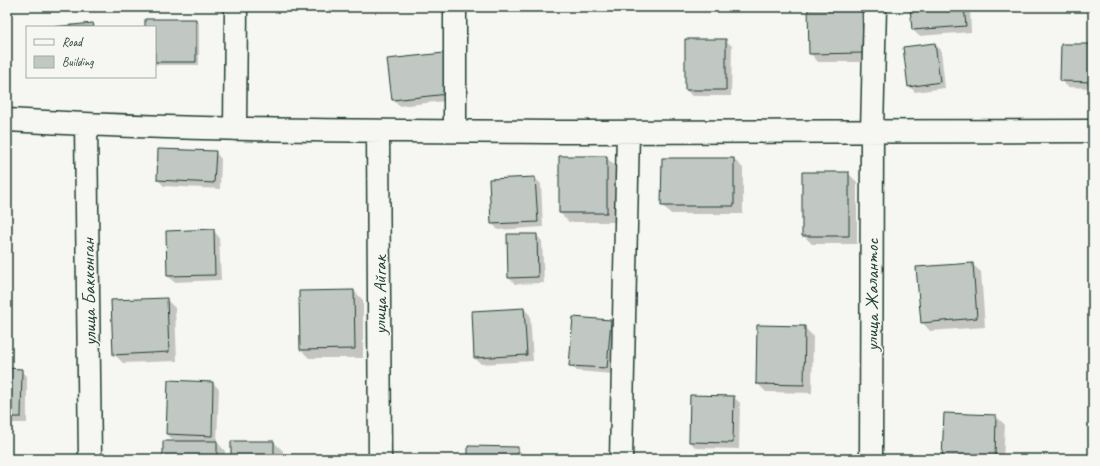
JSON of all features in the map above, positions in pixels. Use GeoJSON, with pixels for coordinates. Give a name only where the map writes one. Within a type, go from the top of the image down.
{"type":"FeatureCollection","features":[{"type":"Feature","properties":{"kind":"street"},"geometry":{"type":"LineString","coordinates":[[236,7],[236,129]]}},
{"type":"Feature","properties":{"kind":"street"},"geometry":{"type":"LineString","coordinates":[[455,7],[455,132]]}},
{"type":"Feature","properties":{"kind":"street","name":"улица Жалантос"},"geometry":{"type":"LineString","coordinates":[[871,459],[872,131],[875,7]]}},
{"type":"Feature","properties":{"kind":"street"},"geometry":{"type":"LineString","coordinates":[[7,120],[86,125],[378,132],[1093,131]]}},
{"type":"Feature","properties":{"kind":"street","name":"улица Бакконган"},"geometry":{"type":"LineString","coordinates":[[86,125],[90,459]]}},
{"type":"Feature","properties":{"kind":"street","name":"улица Айгак"},"geometry":{"type":"LineString","coordinates":[[378,132],[380,459]]}},
{"type":"Feature","properties":{"kind":"street"},"geometry":{"type":"LineString","coordinates":[[621,459],[628,132]]}},
{"type":"Feature","properties":{"kind":"building"},"geometry":{"type":"Polygon","coordinates":[[[808,7],[862,7],[863,53],[809,54],[808,7]]]}},
{"type":"Feature","properties":{"kind":"building"},"geometry":{"type":"Polygon","coordinates":[[[910,7],[964,7],[966,26],[912,30],[910,7]]]}},
{"type":"Feature","properties":{"kind":"building"},"geometry":{"type":"Polygon","coordinates":[[[145,19],[196,19],[196,62],[156,62],[156,26],[145,26],[145,19]]]}},
{"type":"Feature","properties":{"kind":"building"},"geometry":{"type":"Polygon","coordinates":[[[93,23],[94,26],[62,26],[93,23]]]}},
{"type":"Feature","properties":{"kind":"building"},"geometry":{"type":"Polygon","coordinates":[[[685,39],[726,39],[726,90],[685,90],[685,39]]]}},
{"type":"Feature","properties":{"kind":"building"},"geometry":{"type":"Polygon","coordinates":[[[935,43],[940,82],[908,87],[903,47],[935,43]]]}},
{"type":"Feature","properties":{"kind":"building"},"geometry":{"type":"Polygon","coordinates":[[[1061,44],[1093,44],[1093,82],[1060,81],[1061,44]]]}},
{"type":"Feature","properties":{"kind":"building"},"geometry":{"type":"Polygon","coordinates":[[[444,53],[448,94],[392,100],[387,59],[444,53]]]}},
{"type":"Feature","properties":{"kind":"building"},"geometry":{"type":"Polygon","coordinates":[[[158,149],[216,151],[214,183],[157,180],[158,149]]]}},
{"type":"Feature","properties":{"kind":"building"},"geometry":{"type":"Polygon","coordinates":[[[559,156],[607,156],[607,213],[559,213],[559,156]]]}},
{"type":"Feature","properties":{"kind":"building"},"geometry":{"type":"Polygon","coordinates":[[[662,158],[734,158],[734,206],[661,206],[662,158]]]}},
{"type":"Feature","properties":{"kind":"building"},"geometry":{"type":"Polygon","coordinates":[[[802,172],[849,172],[849,236],[802,236],[802,172]]]}},
{"type":"Feature","properties":{"kind":"building"},"geometry":{"type":"Polygon","coordinates":[[[1090,175],[1093,175],[1093,227],[1091,227],[1090,175]]]}},
{"type":"Feature","properties":{"kind":"building"},"geometry":{"type":"Polygon","coordinates":[[[535,177],[538,222],[491,224],[489,179],[535,177]]]}},
{"type":"Feature","properties":{"kind":"building"},"geometry":{"type":"Polygon","coordinates":[[[214,229],[215,275],[167,276],[166,231],[214,229]]]}},
{"type":"Feature","properties":{"kind":"building"},"geometry":{"type":"Polygon","coordinates":[[[507,234],[537,234],[538,277],[508,278],[507,234]]]}},
{"type":"Feature","properties":{"kind":"building"},"geometry":{"type":"Polygon","coordinates":[[[973,263],[977,318],[921,323],[916,267],[973,263]]]}},
{"type":"Feature","properties":{"kind":"building"},"geometry":{"type":"Polygon","coordinates":[[[354,290],[355,349],[300,350],[299,291],[354,290]]]}},
{"type":"Feature","properties":{"kind":"building"},"geometry":{"type":"Polygon","coordinates":[[[167,298],[169,352],[113,355],[111,300],[167,298]]]}},
{"type":"Feature","properties":{"kind":"building"},"geometry":{"type":"Polygon","coordinates":[[[524,308],[527,355],[474,358],[472,311],[524,308]]]}},
{"type":"Feature","properties":{"kind":"building"},"geometry":{"type":"Polygon","coordinates":[[[573,317],[611,320],[607,368],[569,366],[573,317]]]}},
{"type":"Feature","properties":{"kind":"building"},"geometry":{"type":"Polygon","coordinates":[[[757,325],[805,326],[804,385],[756,384],[757,325]]]}},
{"type":"Feature","properties":{"kind":"building"},"geometry":{"type":"Polygon","coordinates":[[[7,368],[22,369],[21,417],[7,417],[7,368]]]}},
{"type":"Feature","properties":{"kind":"building"},"geometry":{"type":"Polygon","coordinates":[[[168,380],[213,382],[212,436],[166,434],[168,380]]]}},
{"type":"Feature","properties":{"kind":"building"},"geometry":{"type":"Polygon","coordinates":[[[690,395],[734,396],[733,443],[689,442],[690,395]]]}},
{"type":"Feature","properties":{"kind":"building"},"geometry":{"type":"Polygon","coordinates":[[[944,413],[996,415],[995,459],[942,459],[944,413]]]}},
{"type":"Feature","properties":{"kind":"building"},"geometry":{"type":"Polygon","coordinates":[[[163,441],[217,441],[217,459],[163,459],[163,441]]]}},
{"type":"Feature","properties":{"kind":"building"},"geometry":{"type":"Polygon","coordinates":[[[231,441],[274,441],[274,459],[231,459],[231,441]]]}},
{"type":"Feature","properties":{"kind":"building"},"geometry":{"type":"Polygon","coordinates":[[[468,446],[518,447],[518,459],[468,459],[468,446]]]}}]}
